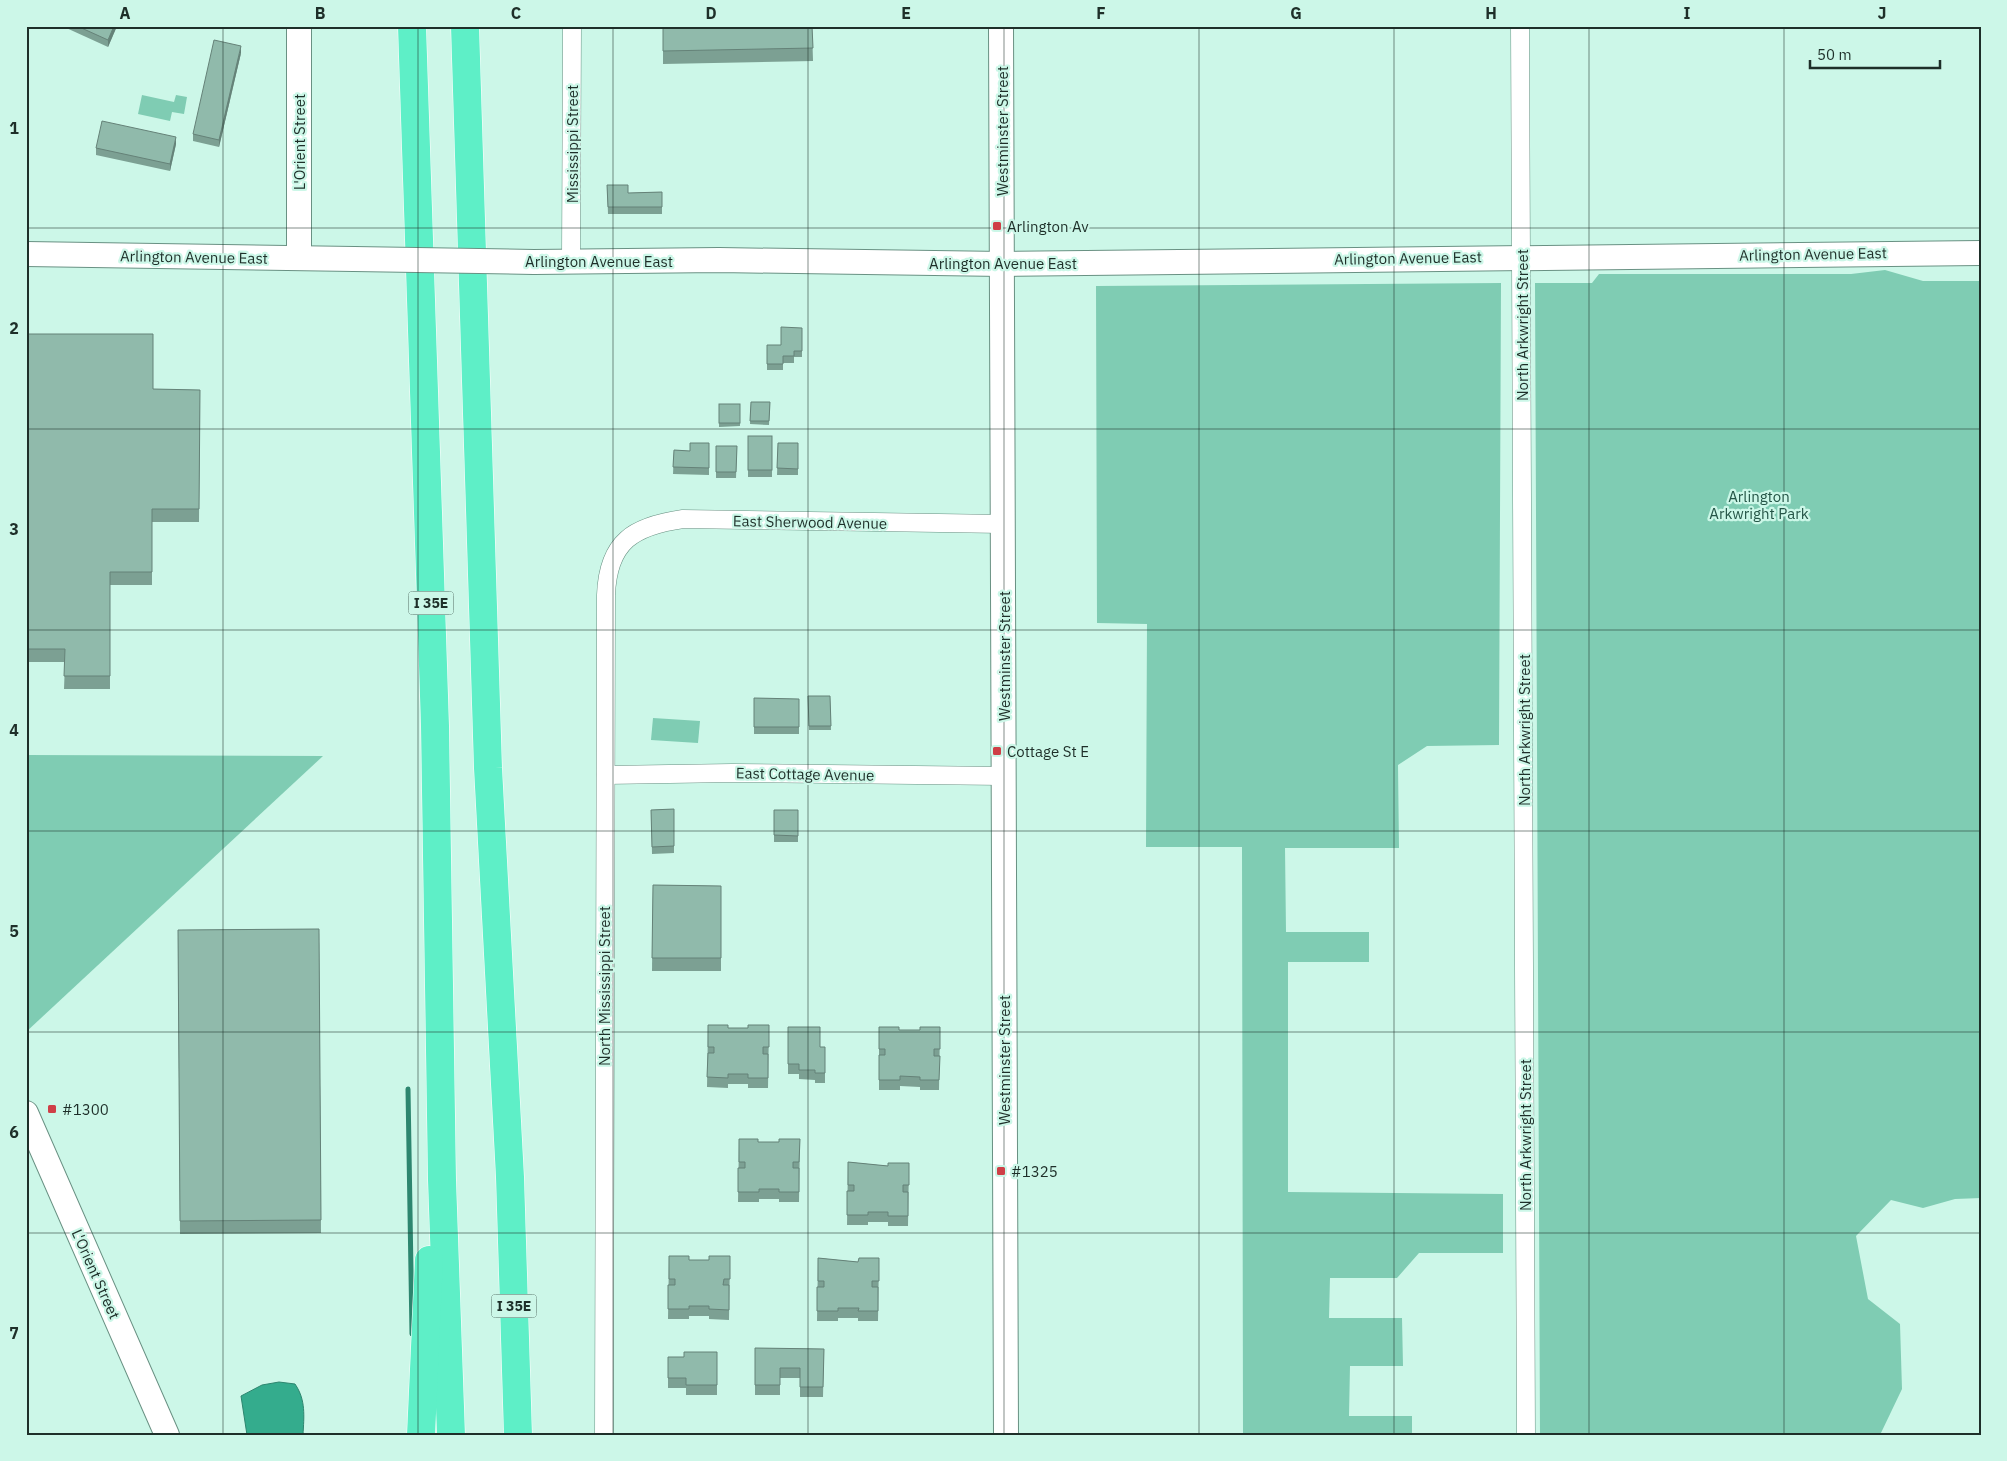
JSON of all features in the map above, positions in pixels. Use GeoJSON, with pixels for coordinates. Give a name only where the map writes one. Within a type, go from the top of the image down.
{"type":"FeatureCollection","features":[{"type":"Feature","properties":{"kind":"highway","name":"I 35E"},"geometry":{"type":"LineString","coordinates":[[412,26],[435,726],[442,1180],[451,1435]]}},
{"type":"Feature","properties":{"kind":"highway","name":"I 35E"},"geometry":{"type":"LineString","coordinates":[[465,26],[488,768],[510,1178],[518,1435]]}},
{"type":"Feature","properties":{"kind":"highway"},"geometry":{"type":"LineString","coordinates":[[510,1178],[524,1257],[537,1435]]}},
{"type":"Feature","properties":{"kind":"highway"},"geometry":{"type":"LineString","coordinates":[[421,1435],[429,1262],[442,1180]]}},
{"type":"Feature","properties":{"kind":"street","name":"L'Orient Street"},"geometry":{"type":"LineString","coordinates":[[299,26],[299,258]]}},
{"type":"Feature","properties":{"kind":"street","name":"Mississippi Street"},"geometry":{"type":"LineString","coordinates":[[571,262],[572,26]]}},
{"type":"Feature","properties":{"kind":"street","name":"Westminster Street"},"geometry":{"type":"LineString","coordinates":[[1002,26],[1006,1435]]}},
{"type":"Feature","properties":{"kind":"street","name":"North Arkwright Street"},"geometry":{"type":"LineString","coordinates":[[1520,26],[1526,1435]]}},
{"type":"Feature","properties":{"kind":"street","name":"Arlington Avenue East"},"geometry":{"type":"LineString","coordinates":[[26,254],[534,262],[727,260],[1003,264],[1981,253]]}},
{"type":"Feature","properties":{"kind":"street","name":"East Sherwood Avenue"},"geometry":{"type":"LineString","coordinates":[[624,543],[638,530],[648,525],[683,519],[1003,524]]}},
{"type":"Feature","properties":{"kind":"street","name":"North Mississippi Street"},"geometry":{"type":"LineString","coordinates":[[604,1435],[607,575],[613,558],[624,543]]}},
{"type":"Feature","properties":{"kind":"street","name":"East Cottage Avenue"},"geometry":{"type":"LineString","coordinates":[[606,775],[732,773],[1003,776]]}},
{"type":"Feature","properties":{"kind":"street","name":"L'Orient Street"},"geometry":{"type":"LineString","coordinates":[[26,1113],[166,1435]]}},
{"type":"Feature","properties":{"kind":"green space"},"geometry":{"type":"Polygon","coordinates":[[[142,95],[174,102],[176,95],[187,97],[184,114],[172,112],[170,121],[138,114],[142,95]]]}},
{"type":"Feature","properties":{"kind":"green space","name":"Arlington Arkwright Park"},"geometry":{"type":"Polygon","coordinates":[[[1885,270],[1923,281],[1981,281],[1981,1198],[1955,1199],[1923,1208],[1891,1200],[1856,1236],[1868,1299],[1900,1324],[1902,1389],[1880,1435],[1540,1435],[1535,283],[1592,283],[1599,274],[1851,274],[1885,270]]]}},
{"type":"Feature","properties":{"kind":"green space"},"geometry":{"type":"Polygon","coordinates":[[[1501,283],[1499,745],[1427,746],[1398,765],[1399,848],[1285,848],[1286,932],[1369,932],[1369,962],[1288,962],[1288,1192],[1503,1194],[1503,1253],[1419,1253],[1397,1278],[1330,1278],[1329,1318],[1402,1318],[1403,1366],[1350,1366],[1349,1416],[1412,1416],[1412,1435],[1243,1435],[1242,847],[1146,847],[1147,624],[1097,623],[1096,286],[1501,283]]]}},
{"type":"Feature","properties":{"kind":"green space"},"geometry":{"type":"Polygon","coordinates":[[[653,718],[700,721],[698,743],[651,740],[653,718]]]}},
{"type":"Feature","properties":{"kind":"green space"},"geometry":{"type":"Polygon","coordinates":[[[26,755],[323,756],[26,1032],[26,755]]]}},
{"type":"Feature","properties":{"kind":"shaded area"},"geometry":{"type":"Polygon","coordinates":[[[279,1382],[295,1384],[299,1390],[304,1408],[303,1435],[247,1435],[241,1396],[262,1385],[279,1382]]]}},
{"type":"Feature","properties":{"kind":"building"},"geometry":{"type":"Polygon","coordinates":[[[77,26],[114,26],[108,40],[77,26]]]}},
{"type":"Feature","properties":{"kind":"building"},"geometry":{"type":"Polygon","coordinates":[[[663,26],[812,26],[813,48],[663,51],[663,26]]]}},
{"type":"Feature","properties":{"kind":"building"},"geometry":{"type":"Polygon","coordinates":[[[214,40],[241,46],[219,140],[193,134],[214,40]]]}},
{"type":"Feature","properties":{"kind":"building"},"geometry":{"type":"Polygon","coordinates":[[[102,121],[176,137],[170,164],[96,148],[102,121]]]}},
{"type":"Feature","properties":{"kind":"building"},"geometry":{"type":"Polygon","coordinates":[[[607,185],[628,185],[628,193],[662,192],[662,207],[608,207],[607,185]]]}},
{"type":"Feature","properties":{"kind":"building"},"geometry":{"type":"Polygon","coordinates":[[[781,327],[802,328],[802,351],[794,351],[794,356],[783,356],[783,364],[767,364],[767,345],[781,345],[781,327]]]}},
{"type":"Feature","properties":{"kind":"building"},"geometry":{"type":"Polygon","coordinates":[[[26,334],[153,334],[153,389],[200,390],[199,509],[152,509],[152,572],[110,572],[110,676],[64,676],[65,649],[26,649],[26,334]]]}},
{"type":"Feature","properties":{"kind":"building"},"geometry":{"type":"Polygon","coordinates":[[[751,402],[770,402],[769,421],[750,421],[751,402]]]}},
{"type":"Feature","properties":{"kind":"building"},"geometry":{"type":"Polygon","coordinates":[[[719,404],[740,404],[740,423],[719,423],[719,404]]]}},
{"type":"Feature","properties":{"kind":"building"},"geometry":{"type":"Polygon","coordinates":[[[748,436],[772,436],[772,470],[748,470],[748,436]]]}},
{"type":"Feature","properties":{"kind":"building"},"geometry":{"type":"Polygon","coordinates":[[[690,443],[709,443],[709,468],[673,467],[674,450],[690,451],[690,443]]]}},
{"type":"Feature","properties":{"kind":"building"},"geometry":{"type":"Polygon","coordinates":[[[778,443],[798,443],[798,469],[777,468],[778,443]]]}},
{"type":"Feature","properties":{"kind":"building"},"geometry":{"type":"Polygon","coordinates":[[[716,446],[737,446],[736,472],[716,472],[716,446]]]}},
{"type":"Feature","properties":{"kind":"building"},"geometry":{"type":"Polygon","coordinates":[[[808,696],[830,696],[831,726],[809,726],[808,696]]]}},
{"type":"Feature","properties":{"kind":"building"},"geometry":{"type":"Polygon","coordinates":[[[754,698],[799,699],[799,727],[754,727],[754,698]]]}},
{"type":"Feature","properties":{"kind":"building"},"geometry":{"type":"Polygon","coordinates":[[[674,809],[674,846],[652,847],[651,810],[674,809]]]}},
{"type":"Feature","properties":{"kind":"building"},"geometry":{"type":"Polygon","coordinates":[[[774,810],[798,810],[798,836],[774,835],[774,810]]]}},
{"type":"Feature","properties":{"kind":"building"},"geometry":{"type":"Polygon","coordinates":[[[653,885],[721,886],[721,958],[652,958],[653,885]]]}},
{"type":"Feature","properties":{"kind":"building"},"geometry":{"type":"Polygon","coordinates":[[[319,929],[321,1220],[180,1221],[178,930],[319,929]]]}},
{"type":"Feature","properties":{"kind":"building"},"geometry":{"type":"Polygon","coordinates":[[[708,1025],[748,1028],[748,1025],[769,1025],[769,1047],[763,1047],[763,1054],[768,1054],[768,1078],[748,1078],[748,1074],[728,1074],[728,1078],[707,1077],[708,1053],[714,1053],[714,1047],[708,1047],[708,1025]]]}},
{"type":"Feature","properties":{"kind":"building"},"geometry":{"type":"Polygon","coordinates":[[[788,1027],[820,1027],[820,1047],[825,1047],[825,1073],[815,1073],[815,1070],[799,1070],[799,1064],[788,1064],[788,1027]]]}},
{"type":"Feature","properties":{"kind":"building"},"geometry":{"type":"Polygon","coordinates":[[[879,1027],[899,1027],[899,1030],[920,1030],[920,1027],[940,1027],[940,1049],[934,1049],[934,1056],[940,1056],[939,1080],[920,1080],[920,1077],[900,1076],[900,1080],[879,1080],[879,1055],[885,1055],[885,1049],[879,1049],[879,1027]]]}},
{"type":"Feature","properties":{"kind":"building"},"geometry":{"type":"Polygon","coordinates":[[[739,1139],[758,1139],[758,1142],[779,1142],[779,1139],[800,1139],[799,1162],[793,1162],[793,1168],[799,1168],[799,1192],[759,1189],[759,1192],[738,1192],[738,1168],[745,1168],[745,1162],[739,1162],[739,1139]]]}},
{"type":"Feature","properties":{"kind":"building"},"geometry":{"type":"Polygon","coordinates":[[[848,1162],[888,1166],[888,1163],[909,1163],[909,1185],[903,1185],[903,1192],[908,1192],[908,1216],[888,1216],[888,1212],[868,1212],[868,1215],[847,1215],[847,1191],[854,1191],[854,1185],[848,1185],[848,1162]]]}},
{"type":"Feature","properties":{"kind":"building"},"geometry":{"type":"Polygon","coordinates":[[[669,1256],[689,1256],[689,1260],[709,1260],[709,1256],[730,1256],[730,1279],[724,1279],[723,1285],[729,1285],[729,1310],[709,1309],[709,1306],[689,1306],[689,1309],[668,1309],[668,1285],[675,1285],[675,1279],[669,1279],[669,1256]]]}},
{"type":"Feature","properties":{"kind":"building"},"geometry":{"type":"Polygon","coordinates":[[[818,1258],[858,1262],[859,1258],[879,1258],[879,1281],[872,1281],[872,1287],[878,1287],[878,1311],[858,1311],[859,1308],[838,1308],[838,1311],[817,1311],[817,1287],[824,1287],[824,1281],[818,1281],[818,1258]]]}},
{"type":"Feature","properties":{"kind":"building"},"geometry":{"type":"Polygon","coordinates":[[[755,1348],[824,1349],[823,1387],[800,1387],[800,1368],[780,1368],[780,1385],[755,1385],[755,1348]]]}},
{"type":"Feature","properties":{"kind":"building"},"geometry":{"type":"Polygon","coordinates":[[[684,1352],[717,1352],[717,1385],[686,1385],[686,1378],[668,1378],[668,1357],[684,1357],[684,1352]]]}},
{"type":"Feature","properties":{"kind":"waterway"},"geometry":{"type":"LineString","coordinates":[[408,1089],[412,1334]]}},
{"type":"Feature","properties":{"kind":"place","name":"Arlington Av"},"geometry":{"type":"Point","coordinates":[997,226]}},
{"type":"Feature","properties":{"kind":"place","name":"Cottage St E"},"geometry":{"type":"Point","coordinates":[997,751]}},
{"type":"Feature","properties":{"kind":"place","name":"#1300"},"geometry":{"type":"Point","coordinates":[52,1109]}},
{"type":"Feature","properties":{"kind":"place","name":"#1325"},"geometry":{"type":"Point","coordinates":[1001,1171]}}]}
